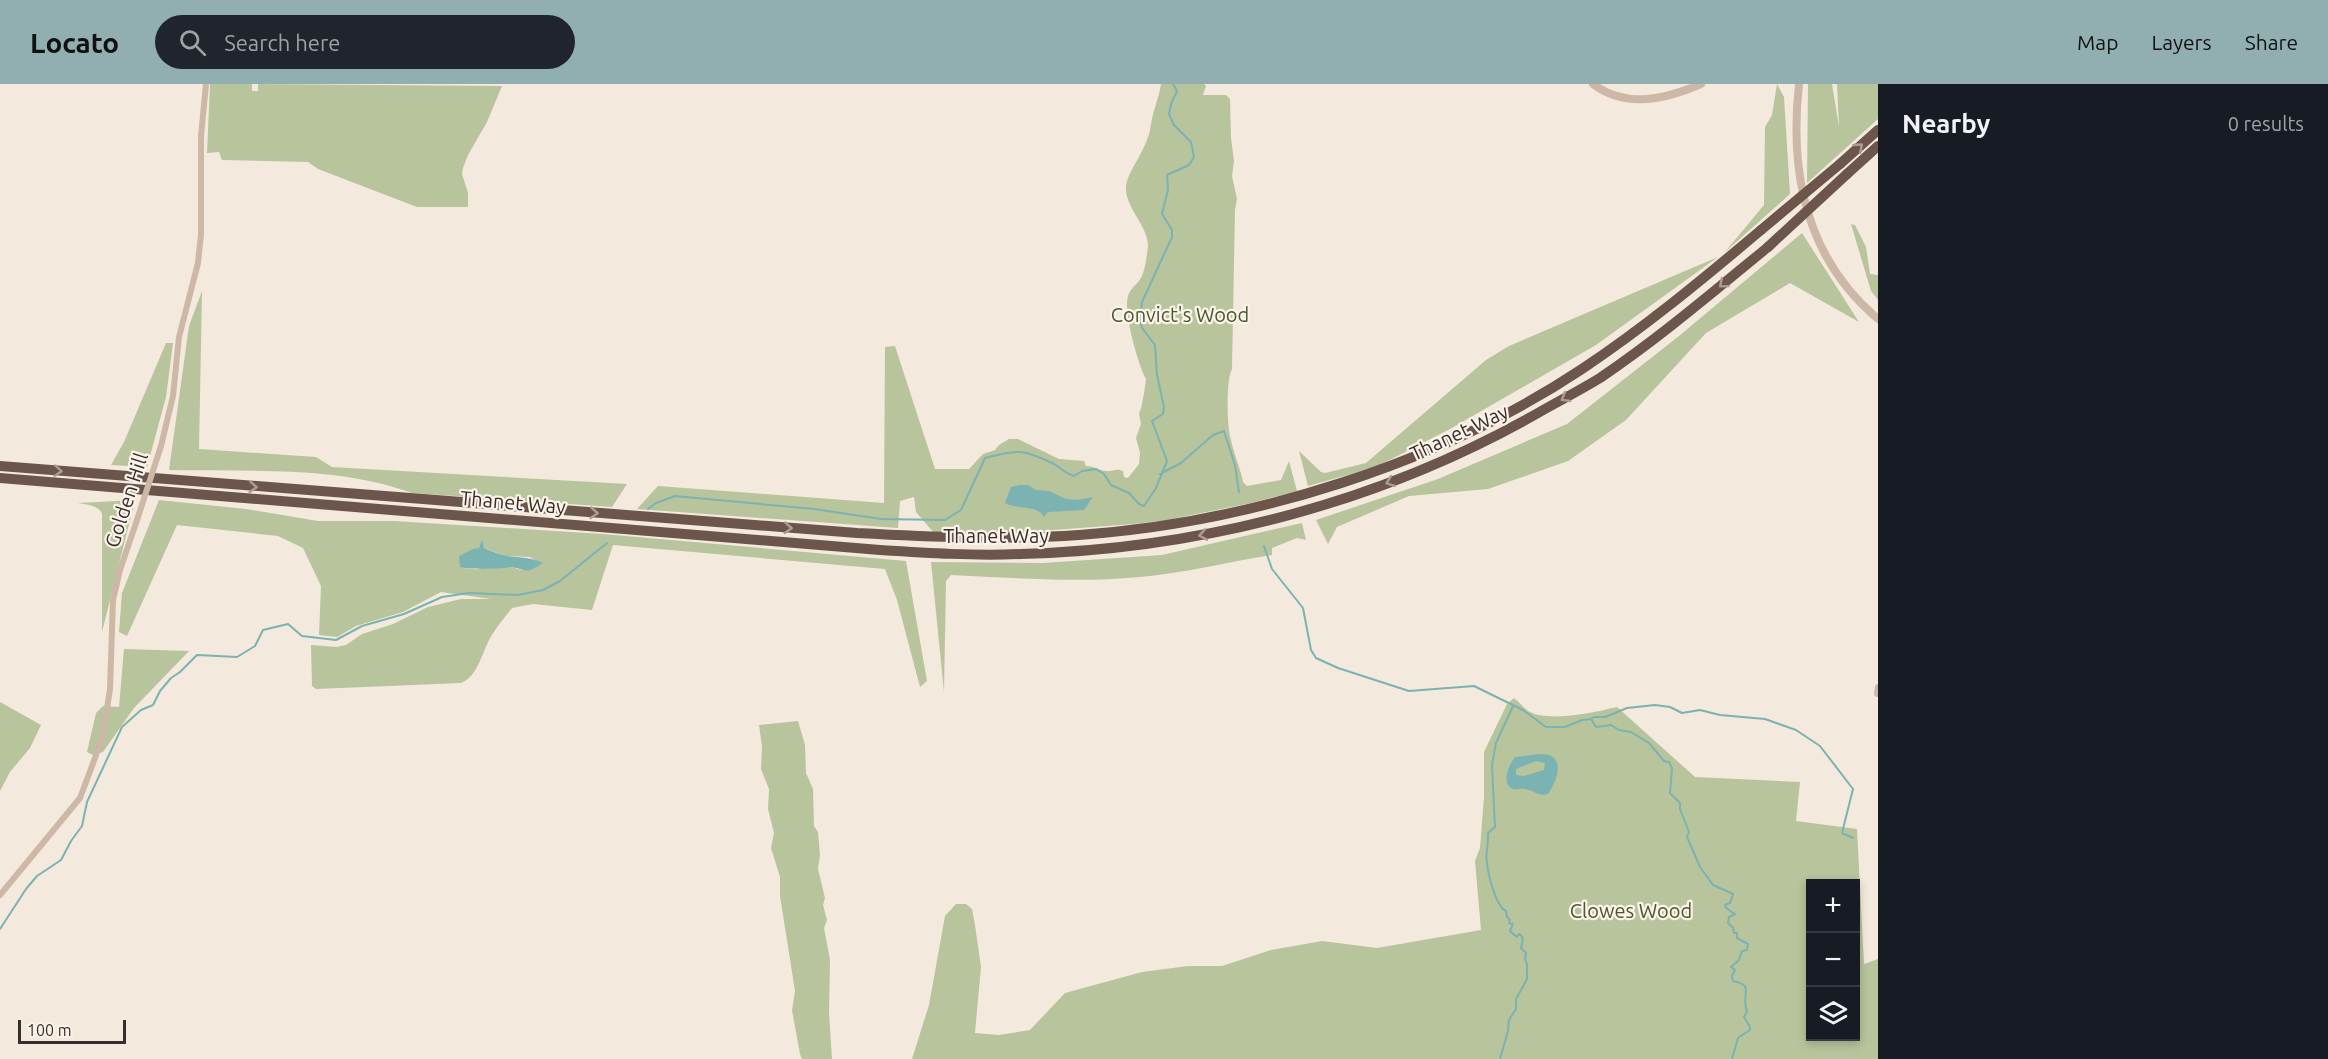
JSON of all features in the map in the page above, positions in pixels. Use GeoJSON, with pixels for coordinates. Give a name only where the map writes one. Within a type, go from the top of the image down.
{"type":"FeatureCollection","features":[{"type":"Feature","properties":{"kind":"highway","name":"Thanet Way"},"geometry":{"type":"LineString","coordinates":[[0,466],[868,534],[944,538],[1021,538],[1080,535],[1153,527],[1258,507],[1308,493],[1385,467],[1478,428],[1571,376],[1635,332],[1761,230],[1878,130]]}},
{"type":"Feature","properties":{"kind":"highway","name":"Thanet Way"},"geometry":{"type":"LineString","coordinates":[[0,478],[963,555],[1078,551],[1157,542],[1251,525],[1358,495],[1474,447],[1510,429],[1605,374],[1677,323],[1768,247],[1878,146]]}},
{"type":"Feature","properties":{"kind":"street","name":"Golden Hill"},"geometry":{"type":"LineString","coordinates":[[0,896],[80,798],[103,734],[110,689],[113,600],[120,570],[161,446],[173,396],[179,337],[198,263],[201,234],[201,136],[206,84]]}},
{"type":"Feature","properties":{"kind":"street"},"geometry":{"type":"LineString","coordinates":[[1593,84],[1616,96],[1636,100],[1660,98],[1701,84]]}},
{"type":"Feature","properties":{"kind":"street"},"geometry":{"type":"LineString","coordinates":[[1799,84],[1797,157],[1804,204],[1819,243],[1841,282],[1878,319]]}},
{"type":"Feature","properties":{"kind":"street"},"geometry":{"type":"LineString","coordinates":[[1877,694],[1878,687]]}},
{"type":"Feature","properties":{"kind":"green space"},"geometry":{"type":"Polygon","coordinates":[[[210,84],[252,84],[252,91],[258,91],[258,84],[502,86],[487,122],[463,168],[468,207],[417,207],[318,169],[308,162],[222,160],[219,152],[207,153],[210,84]]]}},
{"type":"Feature","properties":{"kind":"green space","name":"Convict's Wood"},"geometry":{"type":"Polygon","coordinates":[[[1161,84],[1204,84],[1206,86],[1203,95],[1226,95],[1230,99],[1234,161],[1232,176],[1237,199],[1232,369],[1228,391],[1229,430],[1243,482],[1247,486],[1281,480],[1289,461],[1297,491],[1167,520],[1001,534],[934,533],[916,512],[914,497],[900,501],[898,528],[637,509],[658,486],[884,503],[885,347],[895,346],[935,469],[969,469],[983,454],[995,450],[1009,439],[1018,439],[1059,459],[1084,461],[1086,466],[1104,471],[1121,470],[1124,477],[1128,478],[1139,464],[1140,453],[1136,438],[1141,424],[1139,414],[1146,379],[1132,338],[1127,303],[1130,291],[1143,274],[1148,246],[1147,237],[1127,196],[1126,187],[1128,178],[1149,135],[1161,84]]]}},
{"type":"Feature","properties":{"kind":"green space"},"geometry":{"type":"Polygon","coordinates":[[[1777,84],[1784,97],[1790,194],[1725,252],[1764,205],[1765,127],[1772,115],[1777,84]]]}},
{"type":"Feature","properties":{"kind":"green space"},"geometry":{"type":"Polygon","coordinates":[[[1808,84],[1832,84],[1839,127],[1837,84],[1878,84],[1878,119],[1807,183],[1808,84]]]}},
{"type":"Feature","properties":{"kind":"green space"},"geometry":{"type":"Polygon","coordinates":[[[1851,224],[1855,225],[1866,247],[1870,274],[1878,275],[1878,300],[1871,291],[1851,224]]]}},
{"type":"Feature","properties":{"kind":"green space"},"geometry":{"type":"Polygon","coordinates":[[[1802,233],[1859,322],[1790,283],[1706,333],[1626,420],[1568,461],[1488,489],[1409,496],[1337,527],[1328,544],[1316,520],[1438,479],[1567,424],[1679,336],[1802,233]]]}},
{"type":"Feature","properties":{"kind":"green space"},"geometry":{"type":"Polygon","coordinates":[[[1718,257],[1596,345],[1450,429],[1376,467],[1308,486],[1299,451],[1321,472],[1325,473],[1366,463],[1486,360],[1509,346],[1718,257]]]}},
{"type":"Feature","properties":{"kind":"green space"},"geometry":{"type":"Polygon","coordinates":[[[202,291],[199,449],[316,457],[332,467],[627,484],[612,507],[412,493],[383,484],[323,474],[169,470],[189,326],[202,291]]]}},
{"type":"Feature","properties":{"kind":"green space"},"geometry":{"type":"Polygon","coordinates":[[[166,343],[173,343],[166,397],[147,467],[111,465],[124,442],[166,343]]]}},
{"type":"Feature","properties":{"kind":"green space"},"geometry":{"type":"Polygon","coordinates":[[[135,500],[102,632],[102,514],[95,507],[78,503],[135,500]]]}},
{"type":"Feature","properties":{"kind":"green space"},"geometry":{"type":"Polygon","coordinates":[[[159,500],[246,509],[318,521],[394,521],[603,534],[906,561],[927,681],[920,687],[897,600],[885,569],[613,545],[592,610],[533,604],[512,608],[492,635],[472,675],[461,683],[316,689],[312,686],[311,645],[336,647],[346,645],[362,634],[393,624],[428,607],[461,599],[491,599],[441,592],[403,612],[356,626],[337,637],[319,635],[321,586],[303,548],[278,536],[177,525],[127,636],[119,632],[122,593],[159,500]],[[483,541],[479,548],[459,556],[461,567],[478,569],[513,567],[526,570],[541,564],[530,557],[506,556],[484,548],[483,541]]]}},
{"type":"Feature","properties":{"kind":"green space"},"geometry":{"type":"Polygon","coordinates":[[[1302,523],[1306,540],[1297,538],[1272,548],[1272,555],[1173,573],[1093,580],[951,575],[946,581],[944,692],[931,562],[1043,563],[1162,555],[1302,523]]]}},
{"type":"Feature","properties":{"kind":"green space"},"geometry":{"type":"Polygon","coordinates":[[[124,649],[189,651],[134,708],[103,752],[93,755],[87,752],[96,713],[103,706],[119,707],[124,649]]]}},
{"type":"Feature","properties":{"kind":"green space","name":"Clowes Wood"},"geometry":{"type":"Polygon","coordinates":[[[1514,698],[1528,711],[1547,716],[1572,715],[1617,707],[1695,777],[1800,782],[1796,821],[1857,829],[1860,879],[1806,879],[1806,1041],[1860,1041],[1860,887],[1864,964],[1878,959],[1878,1059],[912,1059],[929,1005],[945,916],[956,904],[966,904],[972,909],[975,925],[981,967],[975,1033],[999,1035],[1030,1030],[1065,993],[1142,972],[1188,966],[1222,966],[1271,950],[1322,941],[1377,948],[1481,930],[1475,861],[1480,848],[1484,797],[1484,752],[1507,704],[1514,698]]]}},
{"type":"Feature","properties":{"kind":"green space"},"geometry":{"type":"Polygon","coordinates":[[[0,702],[41,725],[30,748],[10,772],[0,791],[0,702]]]}},
{"type":"Feature","properties":{"kind":"green space"},"geometry":{"type":"Polygon","coordinates":[[[798,721],[805,745],[806,773],[813,789],[814,826],[818,832],[820,855],[818,869],[825,898],[823,905],[827,920],[824,928],[830,960],[829,1012],[832,1059],[802,1059],[800,1054],[792,1010],[795,991],[780,896],[780,877],[771,848],[774,833],[768,809],[769,789],[761,769],[762,746],[759,725],[798,721]]]}},
{"type":"Feature","properties":{"kind":"water"},"geometry":{"type":"Polygon","coordinates":[[[1019,485],[1049,491],[1066,499],[1078,500],[1093,497],[1084,510],[1048,512],[1044,517],[1037,510],[1005,503],[1011,487],[1019,485]]]}},
{"type":"Feature","properties":{"kind":"water"},"geometry":{"type":"Polygon","coordinates":[[[483,541],[484,548],[499,554],[543,563],[529,571],[510,567],[471,569],[460,567],[459,556],[479,548],[483,541]]]}},
{"type":"Feature","properties":{"kind":"water"},"geometry":{"type":"Polygon","coordinates":[[[1540,754],[1554,758],[1558,768],[1557,775],[1548,794],[1541,795],[1525,789],[1514,789],[1508,785],[1507,772],[1515,757],[1540,754]],[[1536,761],[1516,769],[1516,775],[1524,776],[1544,770],[1545,763],[1536,761]]]}},
{"type":"Feature","properties":{"kind":"waterway"},"geometry":{"type":"LineString","coordinates":[[648,509],[656,503],[675,496],[814,509],[881,519],[945,520],[961,510],[985,458],[1013,452],[1035,455],[1074,476],[1082,471],[1096,469],[1104,474],[1111,485],[1129,493],[1144,506],[1156,488],[1167,461],[1152,421],[1163,414],[1164,407],[1157,375],[1155,345],[1142,328],[1140,319],[1142,302],[1172,237],[1172,230],[1162,214],[1168,190],[1167,175],[1189,165],[1194,157],[1191,142],[1174,125],[1169,114],[1177,91],[1173,84]]}},
{"type":"Feature","properties":{"kind":"waterway"},"geometry":{"type":"LineString","coordinates":[[1160,474],[1181,463],[1213,435],[1224,431],[1235,465],[1239,492]]}},
{"type":"Feature","properties":{"kind":"waterway"},"geometry":{"type":"LineString","coordinates":[[0,929],[37,876],[61,860],[82,826],[87,802],[122,727],[141,710],[153,705],[160,691],[171,678],[197,655],[237,657],[255,646],[263,630],[288,624],[302,636],[336,640],[362,626],[404,614],[442,597],[469,593],[518,595],[543,590],[560,581],[607,543]]}},
{"type":"Feature","properties":{"kind":"waterway"},"geometry":{"type":"LineString","coordinates":[[1264,546],[1272,569],[1303,608],[1311,650],[1316,658],[1338,668],[1409,691],[1474,686],[1523,710],[1546,727],[1565,727],[1591,719],[1596,727],[1611,725],[1619,730],[1631,732],[1649,743],[1664,761],[1669,762],[1672,768],[1670,793],[1680,803],[1689,832],[1687,837],[1700,867],[1713,885],[1733,894],[1730,903],[1725,905],[1735,914],[1729,917],[1728,923],[1734,933],[1737,933],[1737,938],[1748,944],[1747,950],[1742,951],[1739,960],[1731,967],[1735,970],[1732,976],[1733,981],[1746,988],[1747,1011],[1744,1017],[1750,1030],[1738,1038],[1732,1059]]}},
{"type":"Feature","properties":{"kind":"waterway"},"geometry":{"type":"LineString","coordinates":[[1591,719],[1605,717],[1627,708],[1655,705],[1670,707],[1682,713],[1700,710],[1720,715],[1765,719],[1796,730],[1820,746],[1853,789],[1842,833],[1853,838]]}},
{"type":"Feature","properties":{"kind":"waterway"},"geometry":{"type":"LineString","coordinates":[[1500,1059],[1509,1020],[1516,1009],[1516,999],[1527,979],[1526,953],[1521,948],[1523,940],[1519,934],[1517,937],[1510,931],[1513,924],[1509,923],[1506,911],[1496,897],[1487,859],[1488,833],[1495,827],[1492,765],[1496,743],[1513,706]]}}]}
